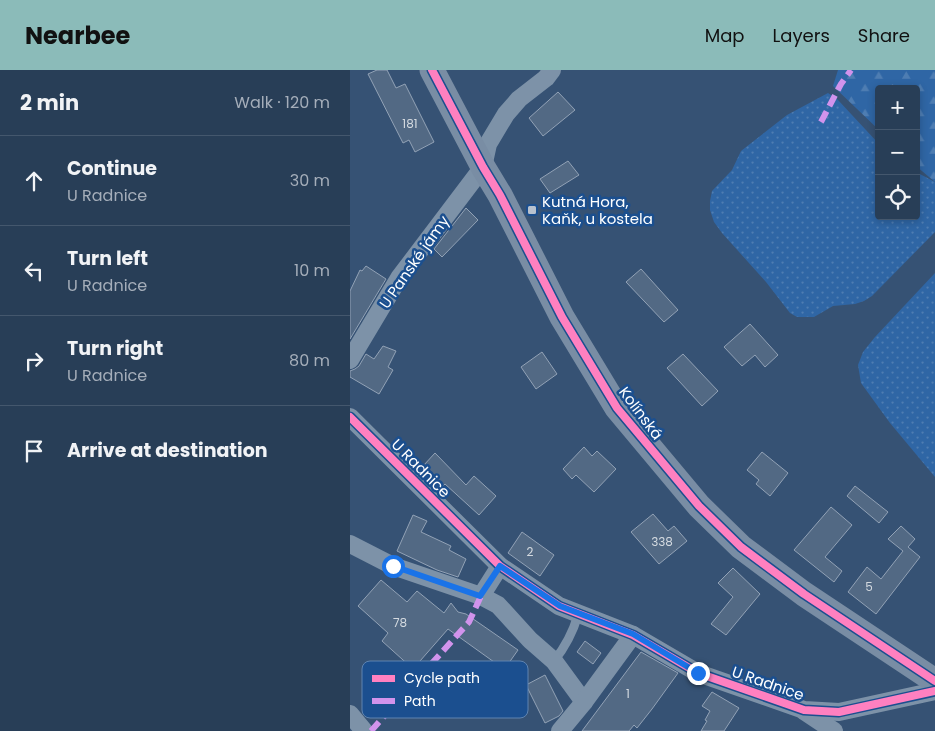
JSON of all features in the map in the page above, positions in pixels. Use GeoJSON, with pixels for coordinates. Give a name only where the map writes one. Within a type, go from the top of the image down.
{"type":"FeatureCollection","features":[{"type":"Feature","properties":{"kind":"street","name":"Kolínská"},"geometry":{"type":"LineString","coordinates":[[432,70],[483,167],[500,195],[562,317],[617,408],[698,506],[741,547],[796,588],[935,681]]}},
{"type":"Feature","properties":{"kind":"street"},"geometry":{"type":"LineString","coordinates":[[483,167],[488,144],[506,114],[519,99],[546,78],[552,70]]}},
{"type":"Feature","properties":{"kind":"street","name":"U Panské jámy"},"geometry":{"type":"LineString","coordinates":[[350,360],[399,278],[483,167]]}},
{"type":"Feature","properties":{"kind":"street","name":"U Radnice"},"geometry":{"type":"LineString","coordinates":[[350,417],[500,566],[560,606],[633,634],[698,673],[804,710],[839,712],[935,691]]}},
{"type":"Feature","properties":{"kind":"street"},"geometry":{"type":"LineString","coordinates":[[350,544],[393,566],[480,596],[498,605],[530,640],[554,661],[584,702]]}},
{"type":"Feature","properties":{"kind":"street"},"geometry":{"type":"LineString","coordinates":[[480,596],[500,566]]}},
{"type":"Feature","properties":{"kind":"street"},"geometry":{"type":"LineString","coordinates":[[560,731],[584,702],[633,634]]}},
{"type":"Feature","properties":{"kind":"street"},"geometry":{"type":"LineString","coordinates":[[804,710],[834,731]]}},
{"type":"Feature","properties":{"kind":"street"},"geometry":{"type":"LineString","coordinates":[[350,714],[364,731]]}},
{"type":"Feature","properties":{"kind":"lane"},"geometry":{"type":"LineString","coordinates":[[554,661],[565,647],[573,631],[578,614]]}},
{"type":"Feature","properties":{"kind":"green space"},"geometry":{"type":"Polygon","coordinates":[[[838,70],[935,70],[935,182],[920,169],[920,85],[875,85],[875,126],[833,86],[838,70]]]}},
{"type":"Feature","properties":{"kind":"green space"},"geometry":{"type":"Polygon","coordinates":[[[828,93],[838,100],[875,140],[875,220],[920,220],[920,174],[935,182],[935,232],[872,296],[855,304],[833,306],[814,317],[797,317],[790,313],[766,282],[722,233],[714,222],[710,210],[712,191],[732,170],[741,151],[787,115],[828,93]]]}},
{"type":"Feature","properties":{"kind":"green space"},"geometry":{"type":"Polygon","coordinates":[[[935,273],[935,477],[890,423],[861,383],[858,365],[863,352],[875,337],[935,273]]]}},
{"type":"Feature","properties":{"kind":"building"},"geometry":{"type":"Polygon","coordinates":[[[377,70],[387,70],[396,88],[405,84],[434,142],[415,152],[409,140],[403,143],[368,74],[377,70]]]}},
{"type":"Feature","properties":{"kind":"building"},"geometry":{"type":"Polygon","coordinates":[[[558,92],[575,110],[543,136],[529,118],[558,92]]]}},
{"type":"Feature","properties":{"kind":"building"},"geometry":{"type":"Polygon","coordinates":[[[568,161],[579,175],[550,193],[540,179],[568,161]]]}},
{"type":"Feature","properties":{"kind":"building"},"geometry":{"type":"Polygon","coordinates":[[[466,208],[478,220],[442,257],[434,249],[466,208]]]}},
{"type":"Feature","properties":{"kind":"building"},"geometry":{"type":"Polygon","coordinates":[[[366,266],[386,279],[350,339],[350,291],[360,270],[362,271],[366,266]]]}},
{"type":"Feature","properties":{"kind":"building"},"geometry":{"type":"Polygon","coordinates":[[[641,269],[678,310],[664,322],[626,282],[641,269]]]}},
{"type":"Feature","properties":{"kind":"building"},"geometry":{"type":"Polygon","coordinates":[[[750,324],[778,355],[765,367],[755,355],[742,366],[724,347],[750,324]]]}},
{"type":"Feature","properties":{"kind":"building"},"geometry":{"type":"Polygon","coordinates":[[[383,346],[396,351],[388,367],[393,370],[379,394],[350,377],[350,371],[359,366],[366,354],[374,359],[383,346]]]}},
{"type":"Feature","properties":{"kind":"building"},"geometry":{"type":"Polygon","coordinates":[[[542,352],[557,374],[536,389],[521,367],[542,352]]]}},
{"type":"Feature","properties":{"kind":"building"},"geometry":{"type":"Polygon","coordinates":[[[683,354],[718,391],[702,406],[667,368],[683,354]]]}},
{"type":"Feature","properties":{"kind":"building"},"geometry":{"type":"Polygon","coordinates":[[[584,447],[592,456],[597,451],[616,469],[594,492],[576,475],[572,479],[563,469],[584,447]]]}},
{"type":"Feature","properties":{"kind":"building"},"geometry":{"type":"Polygon","coordinates":[[[762,452],[788,473],[770,496],[756,484],[759,480],[747,470],[762,452]]]}},
{"type":"Feature","properties":{"kind":"building"},"geometry":{"type":"Polygon","coordinates":[[[435,453],[466,485],[474,476],[496,496],[479,515],[445,484],[443,486],[423,466],[435,453]]]}},
{"type":"Feature","properties":{"kind":"building"},"geometry":{"type":"Polygon","coordinates":[[[855,486],[888,512],[879,523],[847,496],[855,486]]]}},
{"type":"Feature","properties":{"kind":"building"},"geometry":{"type":"Polygon","coordinates":[[[831,507],[852,525],[825,557],[842,571],[834,582],[794,550],[831,507]]]}},
{"type":"Feature","properties":{"kind":"building"},"geometry":{"type":"Polygon","coordinates":[[[653,514],[668,531],[674,526],[687,541],[659,564],[631,532],[653,514]]]}},
{"type":"Feature","properties":{"kind":"building"},"geometry":{"type":"Polygon","coordinates":[[[413,515],[427,521],[421,532],[451,546],[449,550],[466,559],[458,577],[437,570],[397,551],[413,515]]]}},
{"type":"Feature","properties":{"kind":"building"},"geometry":{"type":"Polygon","coordinates":[[[901,526],[915,539],[908,547],[920,557],[876,614],[848,592],[867,567],[881,579],[903,551],[888,539],[901,526]]]}},
{"type":"Feature","properties":{"kind":"building"},"geometry":{"type":"Polygon","coordinates":[[[522,532],[554,555],[540,576],[508,553],[522,532]]]}},
{"type":"Feature","properties":{"kind":"building"},"geometry":{"type":"Polygon","coordinates":[[[733,568],[760,594],[726,635],[711,624],[733,597],[718,583],[733,568]]]}},
{"type":"Feature","properties":{"kind":"building"},"geometry":{"type":"Polygon","coordinates":[[[381,580],[407,602],[417,591],[444,613],[451,603],[458,612],[466,614],[518,650],[510,661],[493,661],[448,629],[420,661],[404,661],[382,641],[388,633],[358,606],[381,580]]]}},
{"type":"Feature","properties":{"kind":"building"},"geometry":{"type":"Polygon","coordinates":[[[585,641],[601,653],[593,664],[577,652],[585,641]]]}},
{"type":"Feature","properties":{"kind":"building"},"geometry":{"type":"Polygon","coordinates":[[[641,652],[678,673],[652,709],[637,728],[634,725],[629,731],[582,731],[641,652]]]}},
{"type":"Feature","properties":{"kind":"building"},"geometry":{"type":"Polygon","coordinates":[[[545,675],[563,711],[559,716],[545,723],[528,689],[528,684],[545,675]]]}},
{"type":"Feature","properties":{"kind":"building"},"geometry":{"type":"Polygon","coordinates":[[[712,692],[739,708],[724,731],[701,731],[710,711],[702,706],[712,692]]]}},
{"type":"Feature","properties":{"kind":"marked path"},"geometry":{"type":"LineString","coordinates":[[821,122],[841,84],[851,70]]}},
{"type":"Feature","properties":{"kind":"marked path"},"geometry":{"type":"LineString","coordinates":[[434,661],[469,622],[481,596]]}},
{"type":"Feature","properties":{"kind":"marked path"},"geometry":{"type":"LineString","coordinates":[[371,731],[383,718]]}},
{"type":"Feature","properties":{"kind":"cycle path"},"geometry":{"type":"LineString","coordinates":[[432,70],[483,167],[500,195],[562,317],[617,408],[699,506],[741,547],[804,594],[935,681]]}},
{"type":"Feature","properties":{"kind":"cycle path"},"geometry":{"type":"LineString","coordinates":[[350,417],[500,566],[559,606],[633,635],[698,673],[804,710],[839,712],[935,691]]}},
{"type":"Feature","properties":{"kind":"place","name":"Kutná Hora, Kaňk, u kostela"},"geometry":{"type":"Point","coordinates":[532,210]}},
{"type":"Feature","properties":{"kind":"route"},"geometry":{"type":"LineString","coordinates":[[393,566],[480,596],[500,566],[560,606],[633,634],[698,673]]}}]}
